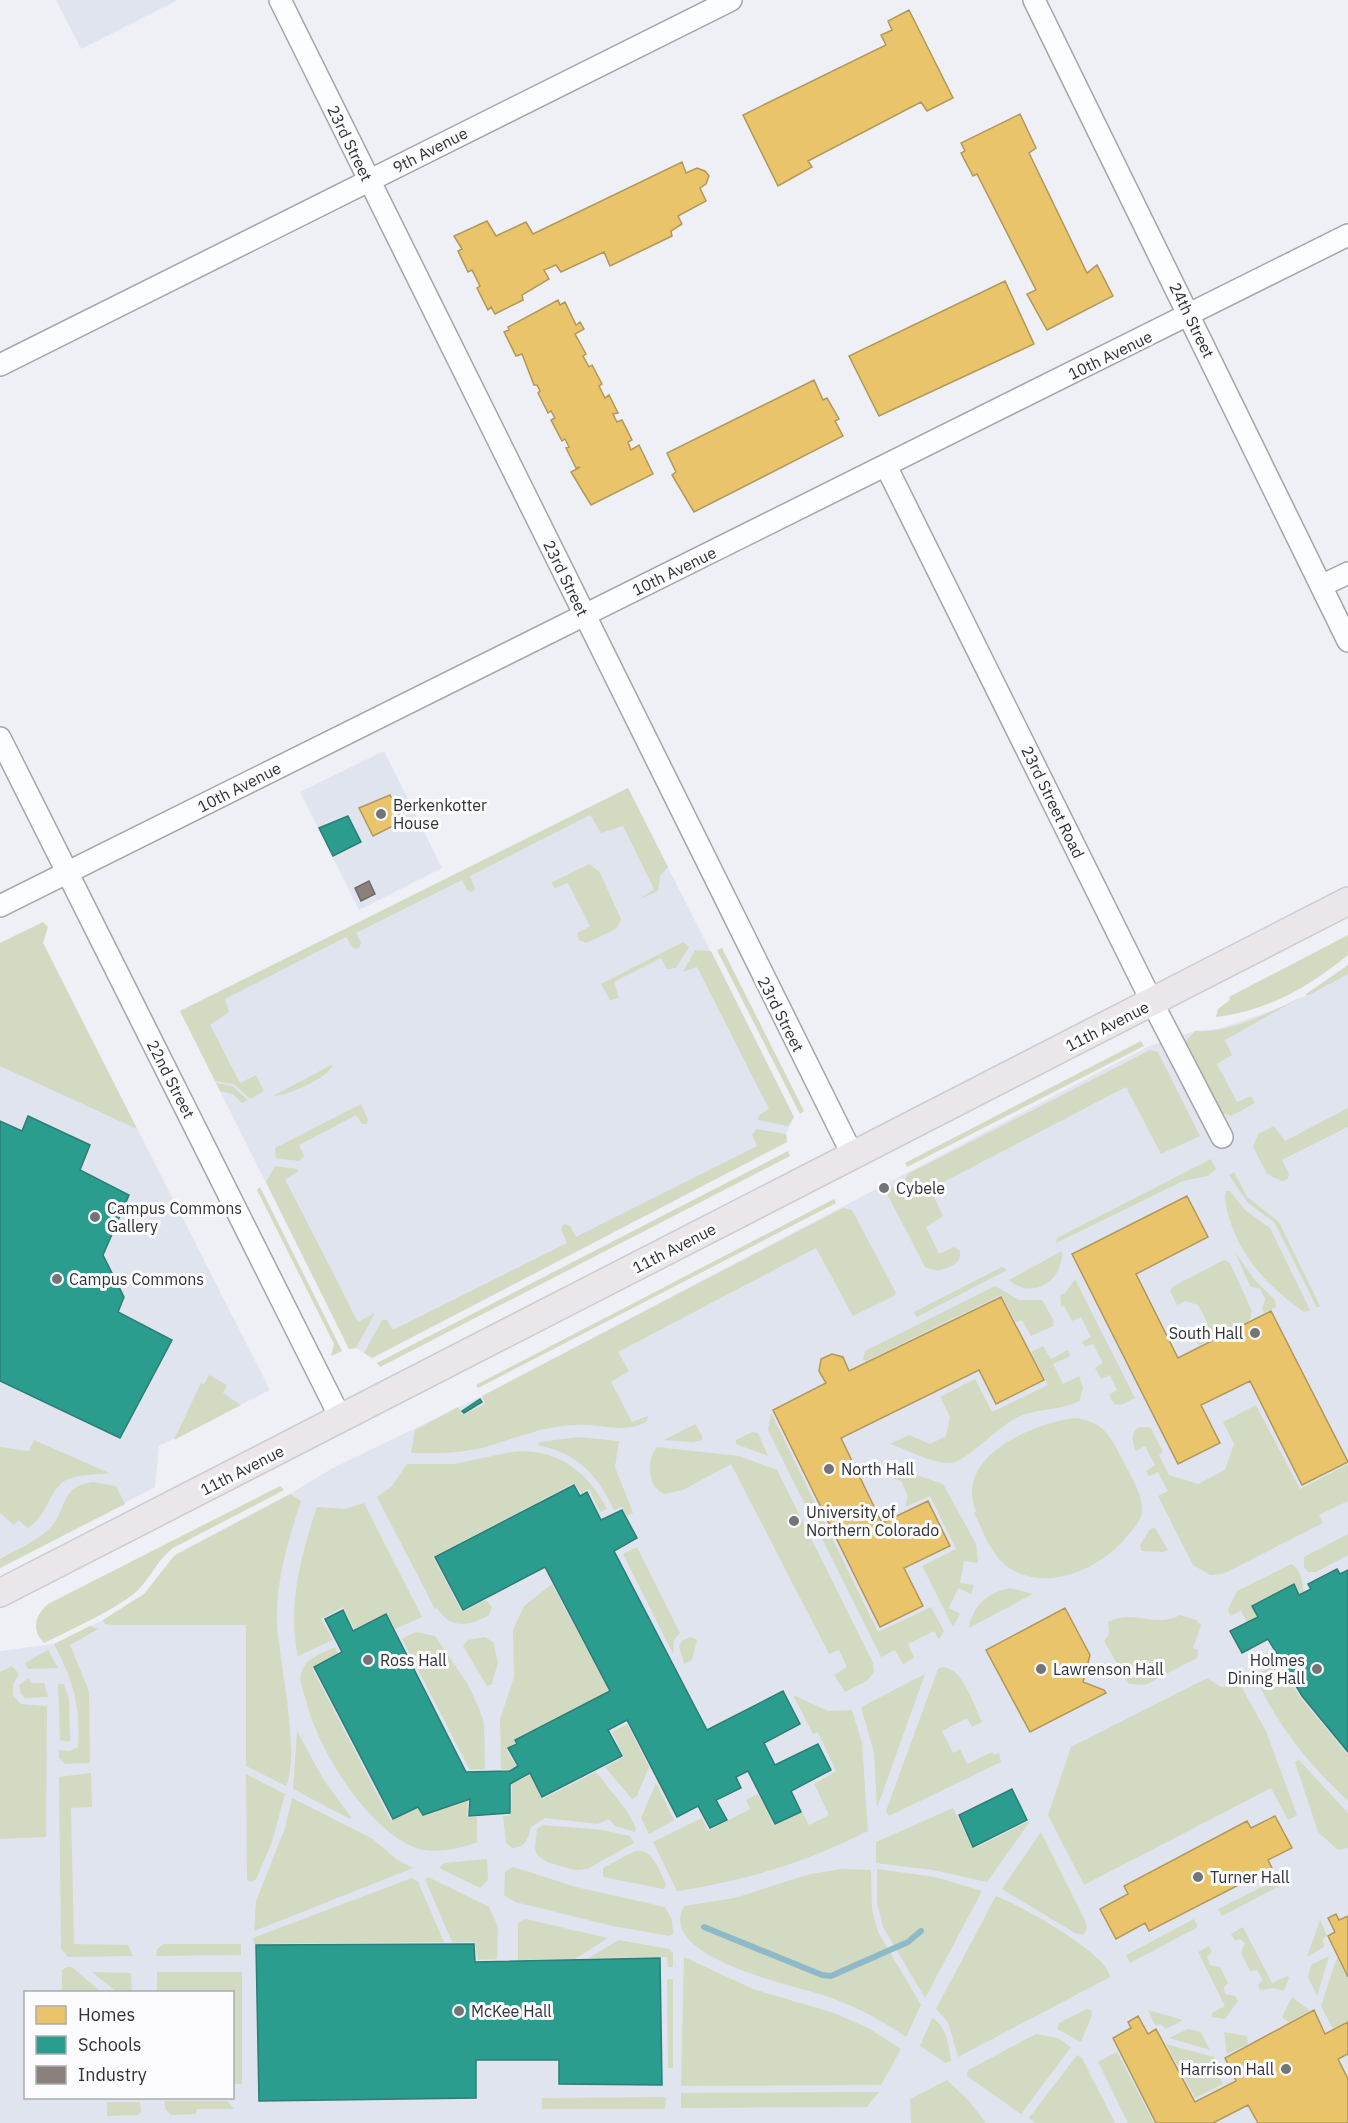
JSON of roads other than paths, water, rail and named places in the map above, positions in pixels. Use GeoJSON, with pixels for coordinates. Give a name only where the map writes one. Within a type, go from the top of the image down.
{"type":"FeatureCollection","features":[{"type":"Feature","properties":{"kind":"main road","name":"11th Avenue"},"geometry":{"type":"LineString","coordinates":[[0,1593],[1348,901]]}},
{"type":"Feature","properties":{"kind":"street","name":"23rd Street"},"geometry":{"type":"LineString","coordinates":[[280,0],[853,1156]]}},
{"type":"Feature","properties":{"kind":"street","name":"9th Avenue"},"geometry":{"type":"LineString","coordinates":[[0,365],[731,0]]}},
{"type":"Feature","properties":{"kind":"street","name":"24th Street"},"geometry":{"type":"LineString","coordinates":[[1034,0],[1348,641]]}},
{"type":"Feature","properties":{"kind":"street","name":"10th Avenue"},"geometry":{"type":"LineString","coordinates":[[0,906],[1348,235]]}},
{"type":"Feature","properties":{"kind":"street","name":"23rd Street Road"},"geometry":{"type":"LineString","coordinates":[[886,466],[1152,1002],[1222,1137]]}},
{"type":"Feature","properties":{"kind":"street"},"geometry":{"type":"LineString","coordinates":[[1321,586],[1348,573]]}},
{"type":"Feature","properties":{"kind":"street","name":"22nd Street"},"geometry":{"type":"LineString","coordinates":[[0,738],[341,1419]]}},
{"type":"Feature","properties":{"kind":"waterway"},"geometry":{"type":"LineString","coordinates":[[704,1927],[822,1975],[831,1976],[908,1942],[921,1931]]}},
{"type":"Feature","properties":{"kind":"place","name":"Berkenkotter House"},"geometry":{"type":"Point","coordinates":[381,814]}},
{"type":"Feature","properties":{"kind":"place","name":"Cybele"},"geometry":{"type":"Point","coordinates":[884,1188]}},
{"type":"Feature","properties":{"kind":"place","name":"Campus Commons Gallery"},"geometry":{"type":"Point","coordinates":[95,1217]}},
{"type":"Feature","properties":{"kind":"place","name":"Campus Commons"},"geometry":{"type":"Point","coordinates":[57,1279]}},
{"type":"Feature","properties":{"kind":"place","name":"South Hall"},"geometry":{"type":"Point","coordinates":[1255,1333]}},
{"type":"Feature","properties":{"kind":"place","name":"North Hall"},"geometry":{"type":"Point","coordinates":[829,1469]}},
{"type":"Feature","properties":{"kind":"place","name":"University of Northern Colorado"},"geometry":{"type":"Point","coordinates":[794,1521]}},
{"type":"Feature","properties":{"kind":"place","name":"Ross Hall"},"geometry":{"type":"Point","coordinates":[368,1660]}},
{"type":"Feature","properties":{"kind":"place","name":"Lawrenson Hall"},"geometry":{"type":"Point","coordinates":[1041,1669]}},
{"type":"Feature","properties":{"kind":"place","name":"Holmes Dining Hall"},"geometry":{"type":"Point","coordinates":[1317,1669]}},
{"type":"Feature","properties":{"kind":"place","name":"Turner Hall"},"geometry":{"type":"Point","coordinates":[1198,1877]}},
{"type":"Feature","properties":{"kind":"place","name":"McKee Hall"},"geometry":{"type":"Point","coordinates":[459,2011]}},
{"type":"Feature","properties":{"kind":"place","name":"Harrison Hall"},"geometry":{"type":"Point","coordinates":[1286,2069]}}]}
